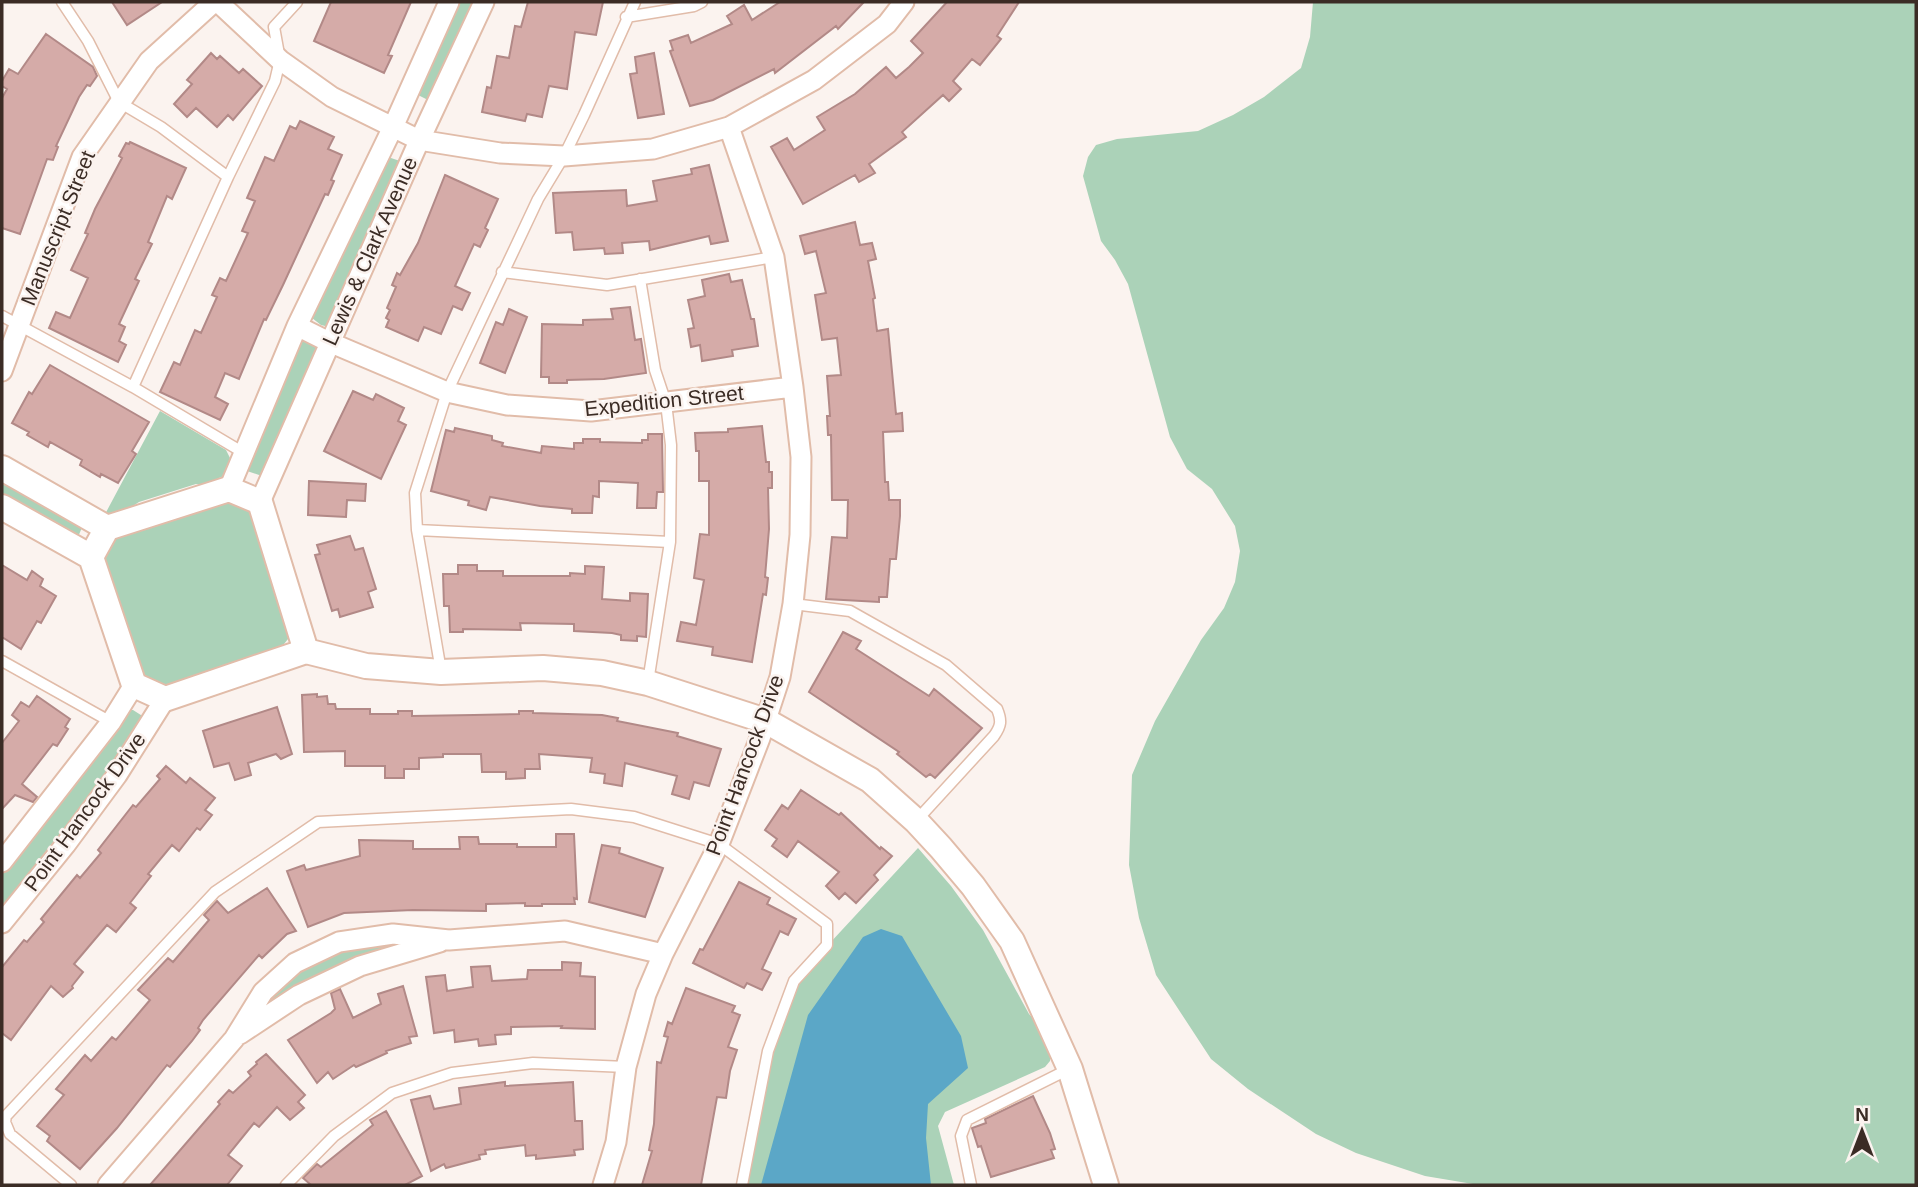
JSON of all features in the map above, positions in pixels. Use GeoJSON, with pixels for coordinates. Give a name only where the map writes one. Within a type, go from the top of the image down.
{"type":"FeatureCollection","features":[{"type":"Feature","properties":{"kind":"street","name":"Manuscript Street"},"geometry":{"type":"LineString","coordinates":[[2,371],[82,157],[149,61],[216,2]]}},
{"type":"Feature","properties":{"kind":"street"},"geometry":{"type":"LineString","coordinates":[[216,2],[279,60],[332,97],[419,139],[500,153],[564,156],[653,149],[729,127],[814,80],[887,24],[904,2]]}},
{"type":"Feature","properties":{"kind":"street","name":"Lewis & Clark Avenue"},"geometry":{"type":"LineString","coordinates":[[229,489],[297,326],[393,127],[449,2]]}},
{"type":"Feature","properties":{"kind":"street","name":"Lewis & Clark Avenue"},"geometry":{"type":"LineString","coordinates":[[260,502],[419,139],[484,2]]}},
{"type":"Feature","properties":{"kind":"street","name":"Point Hancock Drive"},"geometry":{"type":"LineString","coordinates":[[603,1185],[616,1142],[626,1067],[646,994],[663,954],[719,844],[766,722],[779,677],[793,604],[800,535],[801,457],[793,387],[774,257],[729,127]]}},
{"type":"Feature","properties":{"kind":"street","name":"Expedition Street"},"geometry":{"type":"LineString","coordinates":[[297,326],[447,392],[507,405],[591,411],[793,387]]}},
{"type":"Feature","properties":{"kind":"street"},"geometry":{"type":"LineString","coordinates":[[2,468],[107,528]]}},
{"type":"Feature","properties":{"kind":"street"},"geometry":{"type":"LineString","coordinates":[[91,557],[107,528],[229,489],[260,502],[306,651]]}},
{"type":"Feature","properties":{"kind":"street"},"geometry":{"type":"LineString","coordinates":[[2,507],[91,557],[134,685],[166,699],[306,651],[366,666],[441,672],[543,668],[602,673],[648,683],[766,722],[870,780],[916,821],[973,886],[1012,941],[1070,1069],[1106,1185]]}},
{"type":"Feature","properties":{"kind":"street","name":"Point Hancock Drive"},"geometry":{"type":"LineString","coordinates":[[2,862],[111,722],[134,685]]}},
{"type":"Feature","properties":{"kind":"street","name":"Point Hancock Drive"},"geometry":{"type":"LineString","coordinates":[[2,923],[117,775],[166,699]]}},
{"type":"Feature","properties":{"kind":"street"},"geometry":{"type":"LineString","coordinates":[[108,1185],[234,1039],[263,992],[295,963],[339,942],[393,934],[449,940],[565,931],[663,954]]}},
{"type":"Feature","properties":{"kind":"street"},"geometry":{"type":"LineString","coordinates":[[234,1039],[299,995],[360,966],[449,940]]}},
{"type":"Feature","properties":{"kind":"lane"},"geometry":{"type":"LineString","coordinates":[[62,2],[88,41],[119,102],[161,127],[228,177]]}},
{"type":"Feature","properties":{"kind":"lane"},"geometry":{"type":"LineString","coordinates":[[133,387],[228,177],[271,93],[279,60],[274,27],[297,2]]}},
{"type":"Feature","properties":{"kind":"lane"},"geometry":{"type":"LineString","coordinates":[[441,672],[417,530],[415,493],[447,392],[538,199],[564,156],[635,2]]}},
{"type":"Feature","properties":{"kind":"lane"},"geometry":{"type":"LineString","coordinates":[[626,17],[694,6],[702,2]]}},
{"type":"Feature","properties":{"kind":"lane"},"geometry":{"type":"LineString","coordinates":[[502,272],[564,282],[607,285],[774,257]]}},
{"type":"Feature","properties":{"kind":"lane"},"geometry":{"type":"LineString","coordinates":[[640,279],[655,370],[666,403],[671,445],[670,542],[648,683]]}},
{"type":"Feature","properties":{"kind":"lane"},"geometry":{"type":"LineString","coordinates":[[2,316],[133,387],[244,453]]}},
{"type":"Feature","properties":{"kind":"lane"},"geometry":{"type":"LineString","coordinates":[[417,530],[670,542]]}},
{"type":"Feature","properties":{"kind":"lane"},"geometry":{"type":"LineString","coordinates":[[793,604],[850,611],[946,665],[996,709],[1001,718],[1001,726],[995,736],[916,821]]}},
{"type":"Feature","properties":{"kind":"lane"},"geometry":{"type":"LineString","coordinates":[[2,661],[111,722]]}},
{"type":"Feature","properties":{"kind":"lane"},"geometry":{"type":"LineString","coordinates":[[71,1185],[10,1134],[5,1122],[9,1110],[215,892],[318,822],[571,809],[634,817],[719,844],[827,924],[827,945],[794,981],[768,1051],[742,1185]]}},
{"type":"Feature","properties":{"kind":"lane"},"geometry":{"type":"LineString","coordinates":[[286,1185],[334,1136],[392,1093],[452,1073],[533,1063],[626,1067]]}},
{"type":"Feature","properties":{"kind":"lane"},"geometry":{"type":"LineString","coordinates":[[971,1185],[961,1136],[967,1120],[1070,1069]]}},
{"type":"Feature","properties":{"kind":"green space"},"geometry":{"type":"Polygon","coordinates":[[[457,2],[482,2],[430,101],[418,95],[417,91],[457,2]]]}},
{"type":"Feature","properties":{"kind":"green space"},"geometry":{"type":"Polygon","coordinates":[[[1313,2],[1916,2],[1916,1185],[1479,1185],[1425,1176],[1356,1153],[1316,1134],[1248,1089],[1211,1059],[1156,975],[1139,918],[1129,865],[1132,775],[1155,721],[1201,640],[1224,608],[1235,582],[1240,551],[1235,526],[1212,489],[1187,469],[1170,437],[1128,284],[1101,241],[1083,176],[1088,157],[1096,145],[1117,139],[1198,131],[1264,97],[1301,68],[1310,37],[1313,2]]]}},
{"type":"Feature","properties":{"kind":"green space"},"geometry":{"type":"Polygon","coordinates":[[[388,157],[400,161],[329,327],[321,325],[312,318],[388,157]]]}},
{"type":"Feature","properties":{"kind":"green space"},"geometry":{"type":"Polygon","coordinates":[[[305,339],[322,346],[262,476],[247,471],[301,342],[305,339]]]}},
{"type":"Feature","properties":{"kind":"green space"},"geometry":{"type":"Polygon","coordinates":[[[160,411],[226,450],[230,458],[226,475],[203,485],[196,484],[139,502],[127,510],[103,518],[160,411]]]}},
{"type":"Feature","properties":{"kind":"green space"},"geometry":{"type":"Polygon","coordinates":[[[2,473],[83,525],[78,537],[2,501],[2,473]]]}},
{"type":"Feature","properties":{"kind":"green space"},"geometry":{"type":"Polygon","coordinates":[[[227,500],[251,508],[290,631],[288,639],[280,649],[159,687],[144,679],[103,555],[114,538],[227,500]]]}},
{"type":"Feature","properties":{"kind":"green space"},"geometry":{"type":"Polygon","coordinates":[[[126,710],[133,710],[144,717],[121,759],[2,910],[2,872],[50,814],[126,710]]]}},
{"type":"Feature","properties":{"kind":"green space"},"geometry":{"type":"Polygon","coordinates":[[[918,848],[951,886],[983,930],[1029,1014],[1040,1026],[1050,1050],[1050,1061],[1045,1067],[945,1112],[938,1126],[954,1185],[743,1185],[772,1049],[796,985],[816,958],[918,848]]]}},
{"type":"Feature","properties":{"kind":"green space"},"geometry":{"type":"Polygon","coordinates":[[[410,942],[251,1022],[258,1005],[293,973],[336,951],[410,942]]]}},
{"type":"Feature","properties":{"kind":"water"},"geometry":{"type":"Polygon","coordinates":[[[881,929],[902,936],[961,1036],[968,1068],[928,1104],[926,1138],[931,1185],[761,1185],[808,1015],[863,937],[881,929]]]}},
{"type":"Feature","properties":{"kind":"building"},"geometry":{"type":"Polygon","coordinates":[[[112,2],[162,2],[127,25],[112,2]]]}},
{"type":"Feature","properties":{"kind":"building"},"geometry":{"type":"Polygon","coordinates":[[[331,2],[411,2],[388,55],[392,56],[384,73],[314,41],[331,2]]]}},
{"type":"Feature","properties":{"kind":"building"},"geometry":{"type":"Polygon","coordinates":[[[528,2],[603,2],[596,35],[575,32],[567,89],[549,86],[542,117],[527,114],[525,121],[482,112],[487,87],[491,88],[497,56],[509,58],[515,26],[521,27],[528,2]]]}},
{"type":"Feature","properties":{"kind":"building"},"geometry":{"type":"Polygon","coordinates":[[[780,2],[864,2],[838,29],[836,26],[775,73],[774,69],[713,100],[690,106],[670,51],[673,50],[670,41],[688,35],[691,43],[732,24],[727,16],[744,5],[752,20],[780,2]]]}},
{"type":"Feature","properties":{"kind":"building"},"geometry":{"type":"Polygon","coordinates":[[[947,2],[1019,2],[997,36],[1001,39],[980,65],[972,59],[953,81],[961,89],[949,101],[943,95],[902,132],[906,137],[869,164],[875,173],[859,182],[855,175],[803,204],[771,147],[787,138],[794,150],[825,130],[817,117],[855,94],[886,67],[896,78],[923,53],[911,41],[947,2]]]}},
{"type":"Feature","properties":{"kind":"building"},"geometry":{"type":"Polygon","coordinates":[[[46,34],[93,67],[97,76],[79,97],[56,146],[58,147],[53,160],[47,159],[20,234],[2,228],[2,98],[7,89],[2,86],[2,81],[9,69],[18,74],[46,34]]]}},
{"type":"Feature","properties":{"kind":"building"},"geometry":{"type":"Polygon","coordinates":[[[211,53],[217,59],[220,56],[239,73],[243,69],[262,86],[233,120],[228,115],[217,127],[196,108],[187,117],[174,104],[192,84],[187,80],[211,53]]]}},
{"type":"Feature","properties":{"kind":"building"},"geometry":{"type":"Polygon","coordinates":[[[654,53],[664,114],[638,118],[630,74],[637,73],[635,57],[654,53]]]}},
{"type":"Feature","properties":{"kind":"building"},"geometry":{"type":"Polygon","coordinates":[[[300,121],[334,137],[328,149],[342,155],[331,180],[334,181],[328,195],[325,194],[266,320],[264,319],[239,379],[225,373],[215,397],[228,404],[220,420],[160,392],[174,362],[180,365],[195,330],[201,333],[217,297],[212,295],[220,278],[226,281],[248,233],[242,231],[255,201],[247,198],[265,157],[274,161],[290,126],[296,129],[300,121]]]}},
{"type":"Feature","properties":{"kind":"building"},"geometry":{"type":"Polygon","coordinates":[[[130,142],[186,168],[172,199],[167,196],[148,242],[152,244],[135,279],[139,281],[119,324],[125,327],[119,341],[126,345],[118,362],[49,328],[56,312],[70,318],[88,278],[71,270],[88,234],[85,233],[95,209],[122,158],[119,156],[126,143],[130,142]]]}},
{"type":"Feature","properties":{"kind":"building"},"geometry":{"type":"Polygon","coordinates":[[[709,165],[728,241],[711,244],[709,236],[650,250],[649,241],[622,243],[623,253],[605,254],[604,248],[574,250],[572,232],[556,233],[553,193],[626,190],[627,206],[657,201],[653,181],[692,174],[691,169],[709,165]]]}},
{"type":"Feature","properties":{"kind":"building"},"geometry":{"type":"Polygon","coordinates":[[[445,175],[498,199],[480,247],[474,244],[455,286],[470,293],[462,310],[453,306],[441,334],[424,327],[418,341],[386,327],[390,310],[387,308],[396,287],[392,285],[397,273],[400,275],[418,243],[445,175]]]}},
{"type":"Feature","properties":{"kind":"building"},"geometry":{"type":"Polygon","coordinates":[[[855,222],[860,245],[872,243],[876,259],[868,261],[875,298],[877,331],[888,329],[896,414],[902,413],[903,431],[883,432],[885,482],[888,482],[889,500],[900,500],[900,516],[896,559],[890,559],[887,597],[879,597],[879,602],[826,599],[832,537],[847,538],[848,500],[832,500],[831,435],[828,435],[827,416],[830,416],[827,376],[841,375],[837,338],[822,340],[815,295],[826,293],[816,251],[805,254],[800,236],[855,222]]]}},
{"type":"Feature","properties":{"kind":"building"},"geometry":{"type":"Polygon","coordinates":[[[729,274],[731,282],[742,280],[751,319],[754,319],[758,346],[732,350],[733,356],[702,361],[700,345],[691,347],[688,329],[694,328],[688,300],[705,296],[702,280],[729,274]]]}},
{"type":"Feature","properties":{"kind":"building"},"geometry":{"type":"Polygon","coordinates":[[[630,307],[635,340],[641,339],[646,373],[604,379],[567,380],[567,383],[549,383],[549,377],[541,377],[542,324],[583,325],[583,320],[613,319],[611,309],[630,307]]]}},
{"type":"Feature","properties":{"kind":"building"},"geometry":{"type":"Polygon","coordinates":[[[509,309],[527,317],[505,373],[480,363],[496,322],[503,325],[509,309]]]}},
{"type":"Feature","properties":{"kind":"building"},"geometry":{"type":"Polygon","coordinates":[[[50,365],[149,422],[132,451],[136,454],[118,483],[101,474],[100,477],[80,465],[82,460],[50,442],[48,447],[12,423],[29,392],[32,394],[50,365]]]}},
{"type":"Feature","properties":{"kind":"building"},"geometry":{"type":"Polygon","coordinates":[[[353,391],[373,400],[376,394],[404,408],[398,421],[406,425],[381,479],[324,451],[353,391]]]}},
{"type":"Feature","properties":{"kind":"building"},"geometry":{"type":"Polygon","coordinates":[[[762,426],[766,462],[769,462],[769,472],[772,472],[772,488],[768,488],[769,529],[765,577],[768,578],[752,662],[712,655],[713,647],[677,641],[681,622],[696,625],[704,580],[694,578],[700,534],[709,535],[709,481],[699,481],[699,451],[696,451],[695,433],[728,432],[728,429],[762,426]]]}},
{"type":"Feature","properties":{"kind":"building"},"geometry":{"type":"Polygon","coordinates":[[[455,428],[492,436],[492,440],[503,443],[502,446],[541,453],[542,446],[574,449],[574,443],[583,443],[583,439],[642,443],[642,440],[648,440],[648,434],[662,434],[663,492],[657,492],[656,508],[637,508],[638,483],[599,481],[599,497],[593,496],[592,513],[572,513],[572,509],[490,497],[486,510],[468,505],[469,501],[431,491],[446,430],[454,432],[455,428]]]}},
{"type":"Feature","properties":{"kind":"building"},"geometry":{"type":"Polygon","coordinates":[[[309,481],[366,484],[365,501],[347,500],[346,517],[308,515],[309,481]]]}},
{"type":"Feature","properties":{"kind":"building"},"geometry":{"type":"Polygon","coordinates":[[[350,536],[355,550],[363,548],[376,589],[368,592],[373,607],[340,617],[338,609],[332,611],[315,555],[320,554],[317,545],[350,536]]]}},
{"type":"Feature","properties":{"kind":"building"},"geometry":{"type":"Polygon","coordinates":[[[2,565],[27,580],[32,571],[43,579],[40,586],[56,596],[41,623],[37,621],[21,649],[2,637],[2,565]]]}},
{"type":"Feature","properties":{"kind":"building"},"geometry":{"type":"Polygon","coordinates":[[[458,565],[477,565],[477,571],[503,571],[503,576],[570,576],[570,573],[585,574],[585,566],[604,567],[602,599],[630,601],[630,593],[648,594],[646,637],[637,636],[637,641],[621,640],[621,635],[612,633],[574,631],[574,624],[520,623],[521,630],[463,629],[463,632],[450,632],[449,606],[444,606],[443,574],[458,574],[458,565]]]}},
{"type":"Feature","properties":{"kind":"building"},"geometry":{"type":"Polygon","coordinates":[[[843,632],[861,641],[856,649],[929,696],[934,689],[982,728],[935,778],[930,774],[926,777],[897,754],[899,752],[809,692],[843,632]]]}},
{"type":"Feature","properties":{"kind":"building"},"geometry":{"type":"Polygon","coordinates":[[[317,694],[317,697],[327,696],[328,704],[335,704],[336,709],[370,709],[370,714],[412,711],[412,716],[474,715],[533,711],[602,715],[618,718],[617,721],[678,733],[677,736],[721,749],[709,786],[694,782],[689,799],[672,794],[677,776],[625,763],[622,786],[604,783],[605,774],[590,772],[592,758],[539,754],[540,769],[525,769],[525,778],[506,779],[506,772],[482,772],[481,754],[443,754],[443,757],[419,758],[419,769],[404,769],[404,778],[385,778],[385,766],[345,766],[345,751],[304,752],[302,695],[317,694]]]}},
{"type":"Feature","properties":{"kind":"building"},"geometry":{"type":"Polygon","coordinates":[[[37,696],[70,719],[65,727],[68,729],[57,746],[53,744],[22,784],[37,797],[33,802],[15,795],[2,809],[2,743],[19,721],[12,715],[21,702],[29,707],[37,696]]]}},
{"type":"Feature","properties":{"kind":"building"},"geometry":{"type":"Polygon","coordinates":[[[277,707],[292,754],[281,759],[276,754],[248,763],[251,775],[235,780],[229,763],[214,767],[203,731],[277,707]]]}},
{"type":"Feature","properties":{"kind":"building"},"geometry":{"type":"Polygon","coordinates":[[[166,766],[186,783],[190,778],[215,798],[205,810],[212,815],[200,830],[197,828],[179,851],[172,845],[148,874],[151,876],[130,903],[136,908],[116,932],[107,925],[74,964],[83,972],[73,988],[63,997],[51,986],[11,1040],[2,1033],[2,967],[24,940],[27,942],[44,922],[41,919],[77,875],[80,878],[101,853],[98,850],[133,805],[136,807],[160,779],[157,776],[166,766]]]}},
{"type":"Feature","properties":{"kind":"building"},"geometry":{"type":"Polygon","coordinates":[[[801,790],[839,815],[841,813],[880,849],[881,847],[892,856],[874,875],[878,880],[856,903],[845,893],[839,899],[826,886],[839,872],[798,841],[787,857],[772,846],[777,839],[765,830],[782,805],[788,809],[801,790]]]}},
{"type":"Feature","properties":{"kind":"building"},"geometry":{"type":"Polygon","coordinates":[[[556,834],[574,834],[575,904],[486,904],[486,911],[344,913],[308,927],[287,871],[304,865],[306,870],[360,856],[359,840],[413,841],[413,849],[460,849],[459,837],[478,837],[479,844],[556,847],[556,834]]]}},
{"type":"Feature","properties":{"kind":"building"},"geometry":{"type":"Polygon","coordinates":[[[602,845],[620,848],[619,853],[663,868],[645,917],[589,902],[602,845]]]}},
{"type":"Feature","properties":{"kind":"building"},"geometry":{"type":"Polygon","coordinates":[[[739,882],[770,898],[767,904],[796,919],[788,935],[780,931],[762,969],[771,973],[762,990],[747,983],[744,988],[693,963],[700,949],[703,950],[739,882]]]}},
{"type":"Feature","properties":{"kind":"building"},"geometry":{"type":"Polygon","coordinates":[[[267,888],[296,931],[287,934],[262,958],[259,955],[203,1020],[192,1041],[170,1067],[167,1065],[80,1169],[47,1141],[50,1136],[37,1126],[64,1095],[56,1089],[85,1055],[91,1061],[112,1037],[116,1040],[150,1000],[138,990],[168,958],[173,962],[209,920],[204,915],[217,901],[228,913],[267,888]]]}},
{"type":"Feature","properties":{"kind":"building"},"geometry":{"type":"Polygon","coordinates":[[[562,962],[581,963],[580,976],[595,977],[595,1029],[561,1028],[562,1026],[511,1027],[511,1034],[495,1035],[496,1044],[479,1046],[478,1039],[455,1042],[454,1030],[434,1033],[426,977],[445,975],[447,991],[473,987],[471,967],[490,966],[492,981],[527,979],[528,970],[562,970],[562,962]]]}},
{"type":"Feature","properties":{"kind":"building"},"geometry":{"type":"Polygon","coordinates":[[[403,986],[417,1036],[409,1037],[411,1043],[386,1051],[387,1053],[356,1067],[354,1065],[333,1079],[328,1072],[317,1083],[288,1040],[335,1009],[331,993],[340,989],[353,1018],[381,1004],[378,994],[403,986]]]}},
{"type":"Feature","properties":{"kind":"building"},"geometry":{"type":"Polygon","coordinates":[[[686,988],[735,1006],[732,1012],[740,1015],[728,1047],[737,1050],[730,1071],[726,1098],[717,1097],[701,1185],[642,1185],[652,1151],[649,1150],[654,1124],[657,1062],[661,1063],[668,1037],[664,1036],[668,1022],[672,1024],[686,988]]]}},
{"type":"Feature","properties":{"kind":"building"},"geometry":{"type":"Polygon","coordinates":[[[266,1054],[305,1095],[298,1102],[304,1108],[290,1120],[277,1107],[259,1127],[254,1123],[228,1155],[242,1166],[227,1185],[150,1185],[220,1104],[218,1102],[229,1090],[233,1093],[251,1076],[248,1072],[266,1054]]]}},
{"type":"Feature","properties":{"kind":"building"},"geometry":{"type":"Polygon","coordinates":[[[505,1082],[505,1086],[573,1082],[575,1121],[582,1121],[583,1149],[574,1150],[575,1155],[536,1159],[536,1155],[526,1156],[525,1145],[485,1150],[486,1154],[479,1155],[480,1159],[446,1168],[444,1164],[431,1171],[411,1100],[430,1096],[434,1109],[461,1104],[459,1088],[505,1082]]]}},
{"type":"Feature","properties":{"kind":"building"},"geometry":{"type":"Polygon","coordinates":[[[1033,1096],[1050,1133],[1055,1149],[1051,1150],[1054,1158],[991,1177],[972,1128],[1033,1096]]]}},
{"type":"Feature","properties":{"kind":"building"},"geometry":{"type":"Polygon","coordinates":[[[386,1111],[422,1176],[405,1185],[311,1185],[303,1178],[317,1164],[321,1167],[373,1125],[370,1120],[386,1111]]]}}]}
